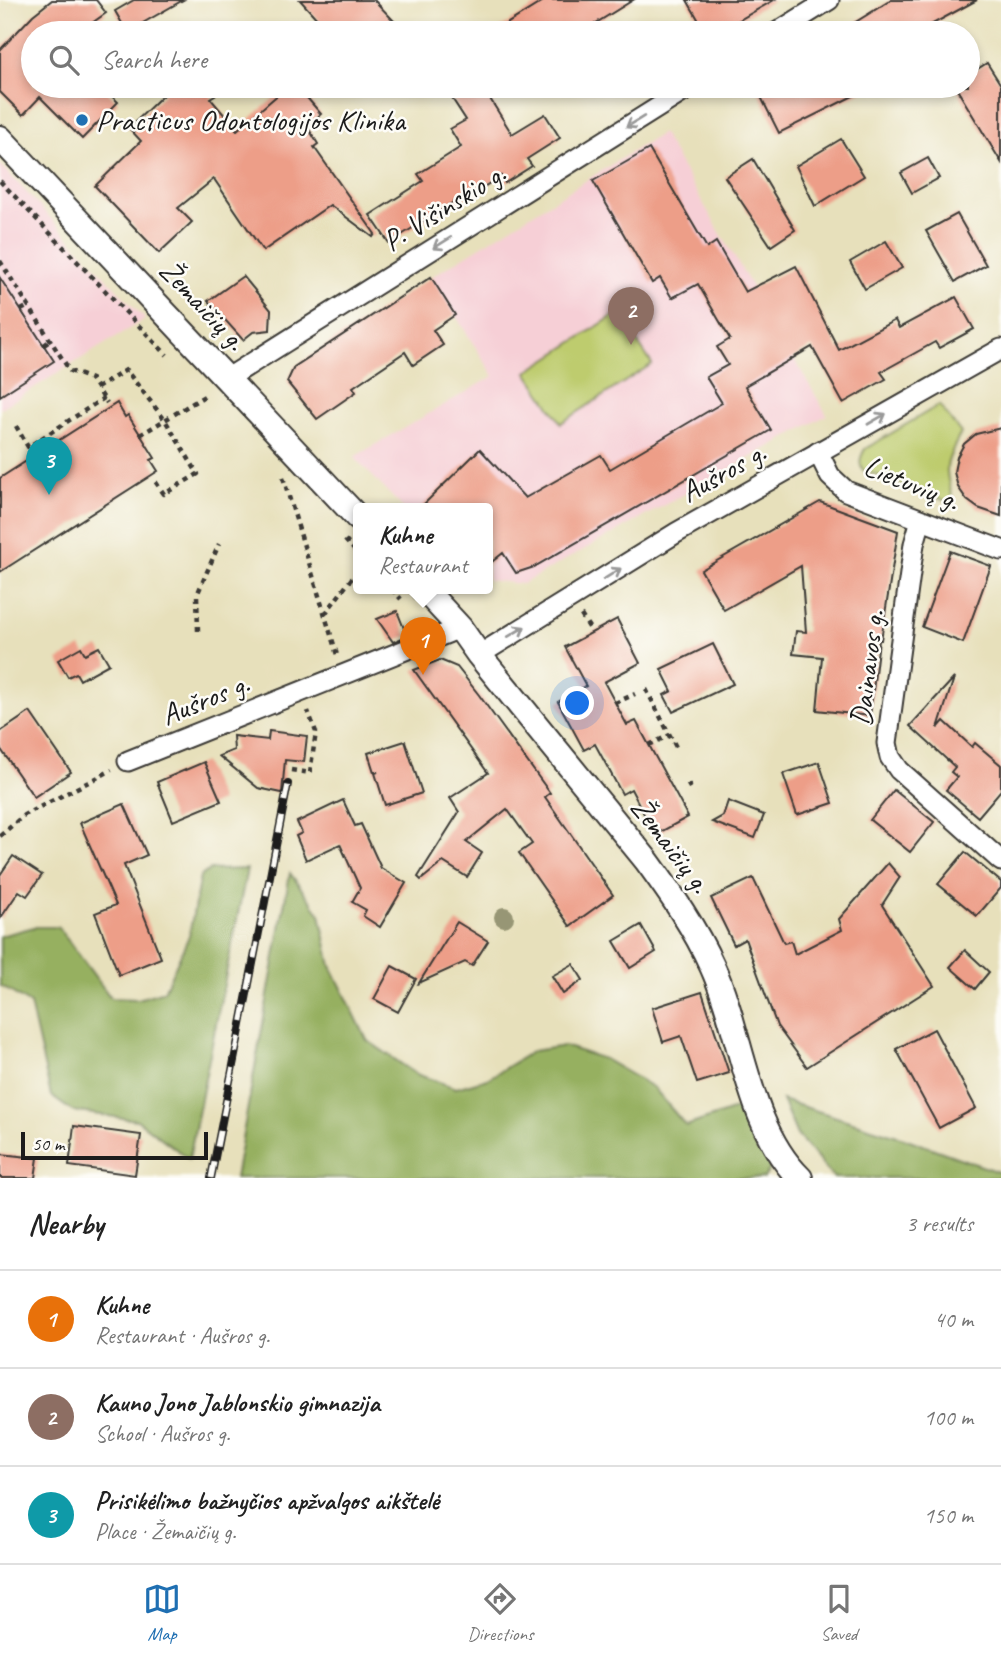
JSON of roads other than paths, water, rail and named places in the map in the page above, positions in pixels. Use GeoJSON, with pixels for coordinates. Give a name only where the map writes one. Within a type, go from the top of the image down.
{"type":"FeatureCollection","features":[{"type":"Feature","properties":{"kind":"street"},"geometry":{"type":"LineString","coordinates":[[795,21],[829,0]]}},
{"type":"Feature","properties":{"kind":"street","name":"P. Višinskio g."},"geometry":{"type":"LineString","coordinates":[[228,378],[673,98]]}},
{"type":"Feature","properties":{"kind":"street","name":"Žemaičių g."},"geometry":{"type":"LineString","coordinates":[[0,138],[353,513]]}},
{"type":"Feature","properties":{"kind":"street","name":"Aušros g."},"geometry":{"type":"LineString","coordinates":[[478,655],[676,533],[1001,349]]}},
{"type":"Feature","properties":{"kind":"street","name":"Lietuvių g."},"geometry":{"type":"LineString","coordinates":[[818,452],[830,476],[846,491],[1001,550]]}},
{"type":"Feature","properties":{"kind":"street","name":"Dainavos g."},"geometry":{"type":"LineString","coordinates":[[920,520],[914,544],[887,743],[890,757],[899,771],[1001,861]]}},
{"type":"Feature","properties":{"kind":"street","name":"Žemaičių g."},"geometry":{"type":"LineString","coordinates":[[429,594],[460,628],[478,655],[639,850],[671,894],[713,967],[763,1122],[778,1152],[800,1178]]}},
{"type":"Feature","properties":{"kind":"street","name":"Aušros g."},"geometry":{"type":"LineString","coordinates":[[128,761],[460,628]]}},
{"type":"Feature","properties":{"kind":"railway"},"geometry":{"type":"LineString","coordinates":[[211,1178],[288,784]]}},
{"type":"Feature","properties":{"kind":"place","name":"Practicus Odontologijos Klinika"},"geometry":{"type":"Point","coordinates":[82,120]}},
{"type":"Feature","properties":{"kind":"place","name":"Kauno Jono Jablonskio gimnazija"},"geometry":{"type":"Point","coordinates":[631,345]}},
{"type":"Feature","properties":{"kind":"place","name":"Prisikėlimo bažnyčios apžvalgos aikštelė"},"geometry":{"type":"Point","coordinates":[49,495]}},
{"type":"Feature","properties":{"kind":"place","name":"Kuhne"},"geometry":{"type":"Point","coordinates":[423,675]}}]}
